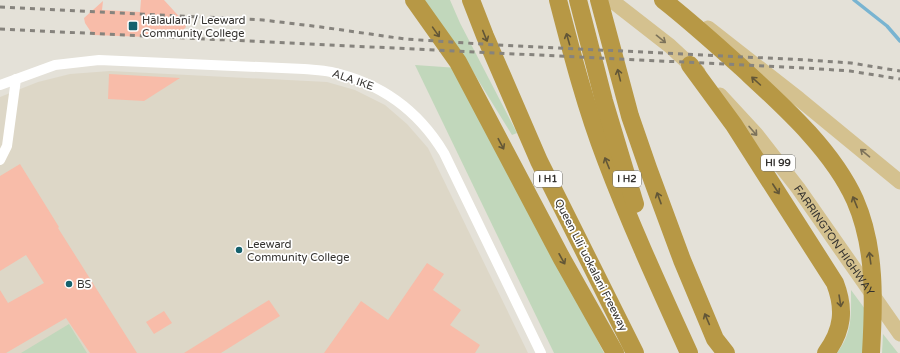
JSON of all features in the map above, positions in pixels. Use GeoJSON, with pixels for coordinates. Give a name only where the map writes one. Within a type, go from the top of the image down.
{"type":"FeatureCollection","features":[{"type":"Feature","properties":{"kind":"highway"},"geometry":{"type":"LineString","coordinates":[[414,0],[458,62],[561,257],[615,353]]}},
{"type":"Feature","properties":{"kind":"highway","name":"Queen Liliʻuokalani Freeway"},"geometry":{"type":"LineString","coordinates":[[471,0],[488,44],[539,161],[635,353]]}},
{"type":"Feature","properties":{"kind":"highway"},"geometry":{"type":"LineString","coordinates":[[558,0],[588,106],[606,160],[655,279],[690,353]]}},
{"type":"Feature","properties":{"kind":"highway","name":"I H2"},"geometry":{"type":"LineString","coordinates":[[578,0],[604,101],[634,203],[690,353]]}},
{"type":"Feature","properties":{"kind":"highway"},"geometry":{"type":"LineString","coordinates":[[599,0],[630,116],[648,168],[688,274],[715,339],[726,353]]}},
{"type":"Feature","properties":{"kind":"highway"},"geometry":{"type":"LineString","coordinates":[[662,0],[705,35],[767,91],[807,132],[828,156],[843,177],[855,201],[867,239],[873,288],[871,353]]}},
{"type":"Feature","properties":{"kind":"highway"},"geometry":{"type":"LineString","coordinates":[[690,65],[738,132],[835,283],[842,304],[841,325],[835,339],[826,353]]}},
{"type":"Feature","properties":{"kind":"main road","name":"FARRINGTON HIGHWAY"},"geometry":{"type":"LineString","coordinates":[[611,0],[670,46],[724,99],[756,134],[798,188],[900,334]]}},
{"type":"Feature","properties":{"kind":"main road"},"geometry":{"type":"LineString","coordinates":[[667,0],[729,44],[799,98],[900,182]]}},
{"type":"Feature","properties":{"kind":"street","name":"ALA IKE"},"geometry":{"type":"LineString","coordinates":[[0,85],[55,66],[99,60],[296,68],[330,72],[354,78],[383,91],[408,108],[433,135],[444,153],[541,353]]}},
{"type":"Feature","properties":{"kind":"street"},"geometry":{"type":"LineString","coordinates":[[0,160],[7,146],[16,79]]}},
{"type":"Feature","properties":{"kind":"shaded area","name":"Leeward Community College"},"geometry":{"type":"Polygon","coordinates":[[[110,71],[327,82],[355,90],[385,105],[407,124],[428,148],[528,353],[0,353],[0,97],[38,82],[70,74],[110,71]]]}},
{"type":"Feature","properties":{"kind":"green space"},"geometry":{"type":"Polygon","coordinates":[[[422,0],[450,0],[460,23],[517,133],[512,135],[467,62],[422,0]]]}},
{"type":"Feature","properties":{"kind":"green space"},"geometry":{"type":"Polygon","coordinates":[[[415,65],[458,68],[604,353],[554,353],[415,65]]]}},
{"type":"Feature","properties":{"kind":"green space"},"geometry":{"type":"Polygon","coordinates":[[[851,290],[865,309],[863,353],[837,353],[846,338],[850,323],[851,290]]]}},
{"type":"Feature","properties":{"kind":"green space"},"geometry":{"type":"Polygon","coordinates":[[[69,324],[87,353],[21,353],[69,324]]]}},
{"type":"Feature","properties":{"kind":"green space"},"geometry":{"type":"Polygon","coordinates":[[[883,334],[898,353],[882,353],[883,334]]]}},
{"type":"Feature","properties":{"kind":"building"},"geometry":{"type":"Polygon","coordinates":[[[141,0],[164,0],[185,23],[186,27],[175,38],[93,35],[85,23],[84,18],[103,1],[102,10],[140,12],[141,0]]]}},
{"type":"Feature","properties":{"kind":"building"},"geometry":{"type":"Polygon","coordinates":[[[109,74],[180,78],[144,101],[108,99],[109,74]]]}},
{"type":"Feature","properties":{"kind":"building"},"geometry":{"type":"Polygon","coordinates":[[[20,164],[59,227],[58,228],[137,353],[90,353],[66,318],[6,353],[0,353],[0,290],[8,303],[44,283],[26,255],[0,271],[0,176],[20,164]]]}},
{"type":"Feature","properties":{"kind":"building"},"geometry":{"type":"Polygon","coordinates":[[[427,263],[444,274],[433,290],[461,310],[450,325],[480,345],[475,353],[324,353],[361,301],[388,320],[427,263]]]}},
{"type":"Feature","properties":{"kind":"building"},"geometry":{"type":"Polygon","coordinates":[[[269,300],[280,316],[221,353],[184,353],[269,300]]]}},
{"type":"Feature","properties":{"kind":"building"},"geometry":{"type":"Polygon","coordinates":[[[164,311],[172,323],[154,334],[146,322],[164,311]]]}},
{"type":"Feature","properties":{"kind":"waterway"},"geometry":{"type":"LineString","coordinates":[[854,0],[887,26],[900,41]]}},
{"type":"Feature","properties":{"kind":"railway"},"geometry":{"type":"LineString","coordinates":[[0,7],[263,20],[405,39],[807,60],[851,63],[900,71]]}},
{"type":"Feature","properties":{"kind":"railway"},"geometry":{"type":"LineString","coordinates":[[0,29],[806,68],[850,71],[900,79]]}},
{"type":"Feature","properties":{"kind":"place","name":"Hālaulani / Leeward Community College"},"geometry":{"type":"Point","coordinates":[133,26]}},
{"type":"Feature","properties":{"kind":"place","name":"Leeward Community College"},"geometry":{"type":"Point","coordinates":[239,250]}},
{"type":"Feature","properties":{"kind":"place","name":"BS"},"geometry":{"type":"Point","coordinates":[69,284]}}]}
